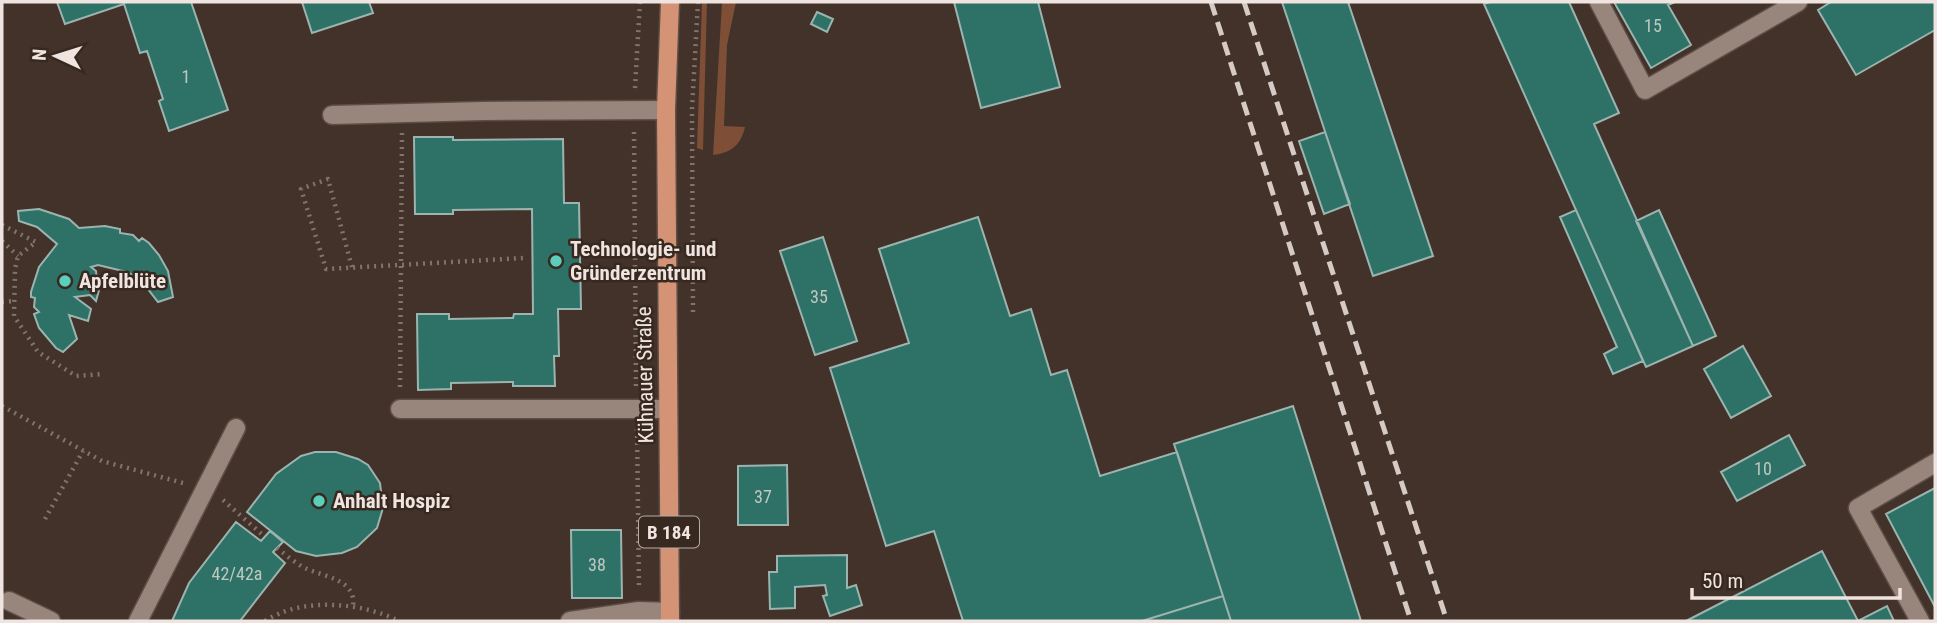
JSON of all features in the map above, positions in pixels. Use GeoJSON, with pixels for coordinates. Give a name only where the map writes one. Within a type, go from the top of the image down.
{"type":"FeatureCollection","features":[{"type":"Feature","properties":{"kind":"main road","name":"Kühnauer Straße"},"geometry":{"type":"LineString","coordinates":[[670,2],[666,110],[670,616]]}},
{"type":"Feature","properties":{"kind":"street"},"geometry":{"type":"LineString","coordinates":[[1599,2],[1645,90],[1798,2]]}},
{"type":"Feature","properties":{"kind":"street"},"geometry":{"type":"LineString","coordinates":[[332,116],[666,110]]}},
{"type":"Feature","properties":{"kind":"street"},"geometry":{"type":"LineString","coordinates":[[400,409],[667,410]]}},
{"type":"Feature","properties":{"kind":"street"},"geometry":{"type":"LineString","coordinates":[[138,621],[236,428]]}},
{"type":"Feature","properties":{"kind":"street"},"geometry":{"type":"LineString","coordinates":[[1920,621],[1858,509],[1935,463]]}},
{"type":"Feature","properties":{"kind":"street"},"geometry":{"type":"LineString","coordinates":[[9,601],[51,621]]}},
{"type":"Feature","properties":{"kind":"street"},"geometry":{"type":"LineString","coordinates":[[570,621],[639,611],[670,616]]}},
{"type":"Feature","properties":{"kind":"path"},"geometry":{"type":"LineString","coordinates":[[639,611],[634,111],[640,2]]}},
{"type":"Feature","properties":{"kind":"path"},"geometry":{"type":"LineString","coordinates":[[693,316],[692,109],[698,2]]}},
{"type":"Feature","properties":{"kind":"path"},"geometry":{"type":"LineString","coordinates":[[400,409],[402,114]]}},
{"type":"Feature","properties":{"kind":"path"},"geometry":{"type":"LineString","coordinates":[[352,267],[328,179],[301,189],[326,268],[352,267],[401,263],[524,258]]}},
{"type":"Feature","properties":{"kind":"path"},"geometry":{"type":"LineString","coordinates":[[2,225],[38,243],[18,256],[13,301],[14,316],[38,352],[76,376],[104,373]]}},
{"type":"Feature","properties":{"kind":"path"},"geometry":{"type":"LineString","coordinates":[[2,241],[18,256]]}},
{"type":"Feature","properties":{"kind":"path"},"geometry":{"type":"LineString","coordinates":[[2,302],[13,301]]}},
{"type":"Feature","properties":{"kind":"path"},"geometry":{"type":"LineString","coordinates":[[2,406],[102,461],[217,494],[265,537]]}},
{"type":"Feature","properties":{"kind":"path"},"geometry":{"type":"LineString","coordinates":[[45,519],[83,451]]}},
{"type":"Feature","properties":{"kind":"path"},"geometry":{"type":"LineString","coordinates":[[277,548],[302,567],[345,584],[352,592],[354,607]]}},
{"type":"Feature","properties":{"kind":"path"},"geometry":{"type":"LineString","coordinates":[[265,621],[285,612],[307,607],[354,607],[399,621]]}},
{"type":"Feature","properties":{"kind":"shaded area"},"geometry":{"type":"Polygon","coordinates":[[[702,2],[707,2],[703,150],[697,148],[702,2]]]}},
{"type":"Feature","properties":{"kind":"shaded area"},"geometry":{"type":"Polygon","coordinates":[[[722,2],[736,2],[727,45],[724,126],[745,127],[741,139],[734,147],[713,155],[722,2]]]}},
{"type":"Feature","properties":{"kind":"building"},"geometry":{"type":"Polygon","coordinates":[[[57,2],[191,2],[228,110],[169,131],[159,101],[163,99],[147,51],[140,53],[124,4],[65,24],[57,2]]]}},
{"type":"Feature","properties":{"kind":"building"},"geometry":{"type":"Polygon","coordinates":[[[302,2],[369,2],[373,13],[312,33],[302,2]]]}},
{"type":"Feature","properties":{"kind":"building"},"geometry":{"type":"Polygon","coordinates":[[[954,2],[1038,2],[1060,87],[981,108],[954,2]]]}},
{"type":"Feature","properties":{"kind":"building"},"geometry":{"type":"Polygon","coordinates":[[[1282,2],[1348,2],[1433,256],[1373,276],[1282,2]]]}},
{"type":"Feature","properties":{"kind":"building"},"geometry":{"type":"Polygon","coordinates":[[[1569,2],[1619,113],[1594,124],[1693,346],[1646,367],[1484,4],[1569,2]]]}},
{"type":"Feature","properties":{"kind":"building"},"geometry":{"type":"Polygon","coordinates":[[[1614,2],[1675,2],[1668,5],[1691,45],[1651,68],[1614,2]]]}},
{"type":"Feature","properties":{"kind":"building"},"geometry":{"type":"Polygon","coordinates":[[[1831,2],[1935,2],[1935,30],[1856,75],[1818,10],[1831,2]]]}},
{"type":"Feature","properties":{"kind":"building"},"geometry":{"type":"Polygon","coordinates":[[[817,12],[833,19],[827,32],[811,24],[817,12]]]}},
{"type":"Feature","properties":{"kind":"building"},"geometry":{"type":"Polygon","coordinates":[[[1325,132],[1350,204],[1324,214],[1299,141],[1325,132]]]}},
{"type":"Feature","properties":{"kind":"building","name":"Technologie- und Gründerzentrum"},"geometry":{"type":"Polygon","coordinates":[[[414,137],[453,137],[453,140],[563,139],[564,203],[579,203],[581,309],[558,309],[559,356],[554,356],[555,386],[513,386],[513,382],[451,383],[451,389],[418,390],[417,314],[449,314],[449,319],[513,318],[514,314],[533,314],[532,209],[453,210],[453,214],[415,214],[414,137]]]}},
{"type":"Feature","properties":{"kind":"building","name":"Apfelblüte"},"geometry":{"type":"Polygon","coordinates":[[[39,209],[69,219],[79,228],[105,226],[120,229],[120,233],[133,235],[139,241],[142,238],[159,255],[168,271],[173,297],[158,302],[140,279],[127,272],[98,265],[91,267],[96,271],[95,288],[99,290],[96,301],[90,295],[75,297],[91,309],[88,321],[69,315],[77,339],[63,352],[56,348],[39,328],[34,314],[39,312],[34,307],[35,298],[31,297],[31,292],[39,267],[57,244],[37,227],[19,221],[18,211],[39,209]]]}},
{"type":"Feature","properties":{"kind":"building"},"geometry":{"type":"Polygon","coordinates":[[[1576,210],[1643,361],[1613,374],[1604,354],[1617,347],[1560,217],[1576,210]]]}},
{"type":"Feature","properties":{"kind":"building"},"geometry":{"type":"Polygon","coordinates":[[[1659,210],[1716,336],[1693,346],[1636,221],[1659,210]]]}},
{"type":"Feature","properties":{"kind":"building"},"geometry":{"type":"Polygon","coordinates":[[[978,217],[1010,316],[1031,309],[1051,375],[1067,370],[1100,476],[1177,452],[1223,596],[1142,621],[963,621],[934,531],[886,546],[830,368],[909,343],[879,249],[978,217]]]}},
{"type":"Feature","properties":{"kind":"building"},"geometry":{"type":"Polygon","coordinates":[[[823,237],[857,341],[815,355],[780,251],[823,237]]]}},
{"type":"Feature","properties":{"kind":"building"},"geometry":{"type":"Polygon","coordinates":[[[1743,346],[1771,396],[1731,418],[1704,369],[1743,346]]]}},
{"type":"Feature","properties":{"kind":"building"},"geometry":{"type":"Polygon","coordinates":[[[1293,406],[1361,621],[1231,621],[1174,444],[1293,406]]]}},
{"type":"Feature","properties":{"kind":"building"},"geometry":{"type":"Polygon","coordinates":[[[1789,435],[1805,465],[1737,501],[1721,472],[1789,435]]]}},
{"type":"Feature","properties":{"kind":"building","name":"Anhalt Hospiz"},"geometry":{"type":"Polygon","coordinates":[[[315,452],[336,452],[358,459],[368,465],[380,483],[383,508],[377,528],[357,547],[342,553],[316,556],[296,551],[247,512],[276,474],[301,456],[315,452]]]}},
{"type":"Feature","properties":{"kind":"building"},"geometry":{"type":"Polygon","coordinates":[[[787,465],[788,525],[738,525],[738,466],[787,465]]]}},
{"type":"Feature","properties":{"kind":"building"},"geometry":{"type":"Polygon","coordinates":[[[1935,488],[1935,607],[1886,514],[1935,488]]]}},
{"type":"Feature","properties":{"kind":"building"},"geometry":{"type":"Polygon","coordinates":[[[236,522],[261,541],[270,531],[283,542],[273,552],[285,563],[240,621],[172,621],[189,583],[236,522]]]}},
{"type":"Feature","properties":{"kind":"building"},"geometry":{"type":"Polygon","coordinates":[[[571,530],[621,530],[622,598],[572,598],[571,530]]]}},
{"type":"Feature","properties":{"kind":"building"},"geometry":{"type":"Polygon","coordinates":[[[1822,551],[1858,621],[1686,621],[1822,551]]]}},
{"type":"Feature","properties":{"kind":"building"},"geometry":{"type":"Polygon","coordinates":[[[847,555],[847,588],[856,585],[862,605],[830,616],[823,596],[827,595],[825,585],[795,587],[795,608],[770,609],[769,572],[777,572],[777,556],[847,555]]]}},
{"type":"Feature","properties":{"kind":"building"},"geometry":{"type":"Polygon","coordinates":[[[1223,596],[1231,621],[1142,621],[1223,596]]]}},
{"type":"Feature","properties":{"kind":"building"},"geometry":{"type":"Polygon","coordinates":[[[1887,606],[1894,621],[1858,621],[1887,606]]]}},
{"type":"Feature","properties":{"kind":"railway"},"geometry":{"type":"LineString","coordinates":[[1211,2],[1411,621]]}},
{"type":"Feature","properties":{"kind":"railway"},"geometry":{"type":"LineString","coordinates":[[1244,2],[1447,621]]}},
{"type":"Feature","properties":{"kind":"place","name":"Technologie- und Gründerzentrum"},"geometry":{"type":"Point","coordinates":[556,261]}},
{"type":"Feature","properties":{"kind":"place","name":"Apfelblüte"},"geometry":{"type":"Point","coordinates":[65,281]}},
{"type":"Feature","properties":{"kind":"place","name":"Anhalt Hospiz"},"geometry":{"type":"Point","coordinates":[319,501]}}]}
